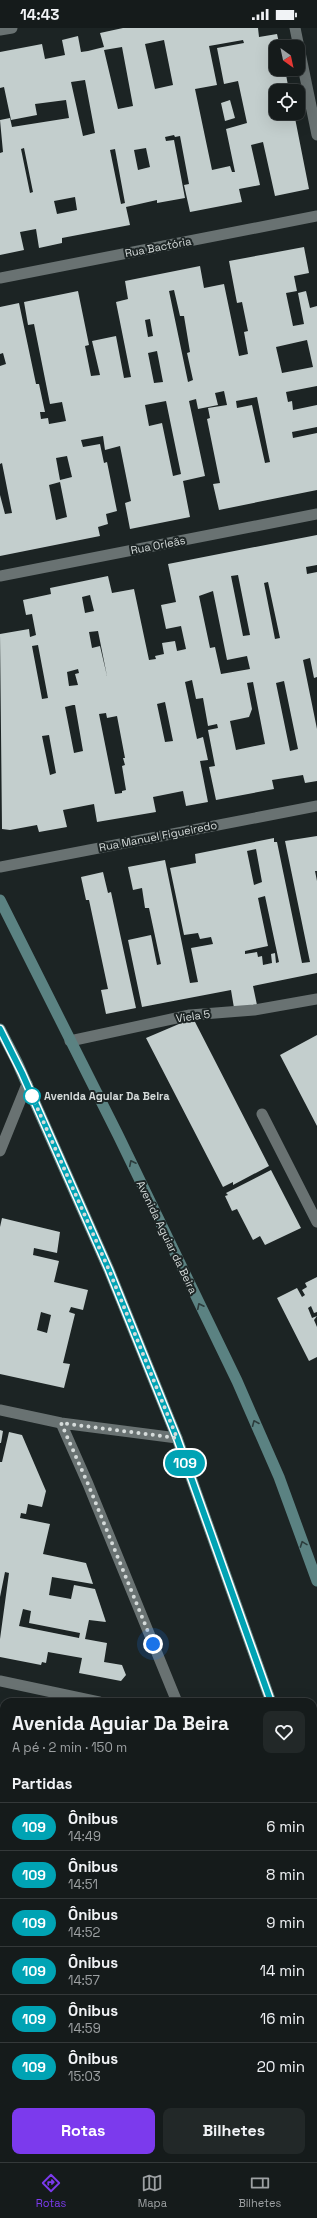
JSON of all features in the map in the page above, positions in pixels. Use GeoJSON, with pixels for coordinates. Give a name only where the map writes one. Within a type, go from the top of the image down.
{"type":"FeatureCollection","features":[{"type":"Feature","properties":{"kind":"main road","name":"Avenida Aguiar da Beira"},"geometry":{"type":"LineString","coordinates":[[0,900],[237,1381],[279,1477],[317,1581]]}},
{"type":"Feature","properties":{"kind":"main road"},"geometry":{"type":"LineString","coordinates":[[0,1029],[27,1084],[109,1270],[177,1438],[270,1698]]}},
{"type":"Feature","properties":{"kind":"street"},"geometry":{"type":"LineString","coordinates":[[0,30],[12,28]]}},
{"type":"Feature","properties":{"kind":"street"},"geometry":{"type":"LineString","coordinates":[[295,28],[317,135]]}},
{"type":"Feature","properties":{"kind":"street","name":"Rua Bactória"},"geometry":{"type":"LineString","coordinates":[[0,278],[317,216]]}},
{"type":"Feature","properties":{"kind":"street","name":"Rua Orleãs"},"geometry":{"type":"LineString","coordinates":[[0,576],[317,514]]}},
{"type":"Feature","properties":{"kind":"street","name":"Rua Manuel Figueiredo"},"geometry":{"type":"LineString","coordinates":[[0,867],[317,806]]}},
{"type":"Feature","properties":{"kind":"street","name":"Viela 5"},"geometry":{"type":"LineString","coordinates":[[70,1040],[190,1015],[254,1010],[317,999]]}},
{"type":"Feature","properties":{"kind":"street"},"geometry":{"type":"LineString","coordinates":[[0,1151],[27,1084]]}},
{"type":"Feature","properties":{"kind":"street"},"geometry":{"type":"LineString","coordinates":[[262,1114],[317,1222]]}},
{"type":"Feature","properties":{"kind":"street"},"geometry":{"type":"LineString","coordinates":[[0,1410],[61,1423],[177,1438]]}},
{"type":"Feature","properties":{"kind":"street"},"geometry":{"type":"LineString","coordinates":[[61,1423],[88,1484],[175,1698]]}},
{"type":"Feature","properties":{"kind":"street"},"geometry":{"type":"LineString","coordinates":[[0,1681],[80,1698]]}},
{"type":"Feature","properties":{"kind":"building"},"geometry":{"type":"Polygon","coordinates":[[[123,28],[258,28],[259,37],[277,34],[278,40],[269,40],[269,76],[286,76],[288,84],[269,84],[269,120],[295,120],[309,189],[275,196],[263,142],[251,145],[260,185],[239,189],[242,202],[190,212],[184,185],[189,184],[180,136],[175,137],[174,135],[165,137],[166,141],[174,140],[185,198],[157,203],[157,200],[126,207],[130,225],[62,238],[62,243],[39,248],[36,229],[20,232],[24,250],[0,255],[0,153],[3,152],[0,120],[10,118],[12,127],[69,118],[66,100],[35,104],[37,115],[11,120],[4,87],[0,88],[0,52],[42,44],[45,59],[65,55],[62,40],[78,36],[81,52],[104,47],[100,33],[123,28]],[[164,40],[145,44],[155,89],[173,85],[164,40]],[[243,40],[209,46],[217,85],[195,89],[212,170],[230,166],[232,172],[235,172],[226,129],[247,123],[238,81],[224,84],[217,48],[244,43],[243,40]],[[122,47],[104,50],[118,109],[133,106],[122,47]],[[85,80],[71,82],[83,136],[95,133],[85,80]],[[24,148],[21,149],[30,193],[33,192],[24,148]],[[146,148],[134,150],[138,170],[150,167],[146,148]],[[115,149],[110,150],[121,204],[125,203],[115,149]],[[75,197],[54,201],[57,214],[77,210],[75,197]]]}},
{"type":"Feature","properties":{"kind":"building"},"geometry":{"type":"Polygon","coordinates":[[[230,100],[235,118],[225,121],[221,103],[230,100]]]}},
{"type":"Feature","properties":{"kind":"building"},"geometry":{"type":"Polygon","coordinates":[[[304,247],[309,273],[294,276],[297,291],[286,293],[293,326],[304,324],[298,293],[306,291],[310,308],[317,306],[317,386],[286,392],[288,402],[292,401],[293,410],[317,405],[317,427],[292,432],[293,438],[317,433],[317,490],[219,510],[213,484],[220,483],[207,419],[210,418],[208,408],[227,405],[224,391],[215,393],[218,405],[198,409],[196,399],[189,401],[205,476],[183,481],[190,517],[130,529],[125,503],[131,501],[120,446],[105,450],[103,436],[81,440],[83,447],[100,444],[104,463],[107,462],[117,511],[106,514],[108,524],[98,527],[100,536],[0,556],[0,495],[5,514],[12,513],[2,463],[0,464],[0,366],[6,364],[3,353],[0,354],[0,307],[19,303],[36,384],[39,384],[45,412],[40,412],[41,419],[48,418],[49,424],[66,421],[62,402],[50,404],[34,324],[28,325],[24,302],[78,291],[89,345],[85,346],[91,376],[100,375],[92,341],[116,336],[124,378],[131,377],[116,302],[128,299],[125,281],[200,266],[204,288],[224,284],[239,356],[248,354],[244,332],[248,331],[242,302],[237,303],[229,261],[304,247]],[[174,290],[169,291],[188,382],[193,380],[187,353],[190,352],[184,316],[180,316],[174,290]],[[150,319],[145,320],[148,337],[153,336],[150,319]],[[307,340],[276,347],[282,373],[313,367],[307,340]],[[157,351],[148,353],[154,383],[163,382],[157,351]],[[257,397],[236,401],[237,408],[252,405],[265,463],[270,462],[257,397]],[[166,401],[145,405],[149,426],[162,423],[173,476],[181,474],[166,401]],[[67,456],[56,458],[60,480],[72,477],[67,456]],[[60,482],[49,485],[56,520],[67,517],[60,482]]]}},
{"type":"Feature","properties":{"kind":"building"},"geometry":{"type":"Polygon","coordinates":[[[317,535],[317,565],[306,567],[307,574],[317,572],[317,677],[314,678],[310,658],[303,660],[317,729],[317,781],[305,783],[303,775],[272,780],[274,789],[216,800],[209,767],[215,766],[208,730],[218,728],[217,724],[208,726],[203,698],[196,699],[192,680],[185,682],[197,739],[203,737],[208,760],[200,761],[208,802],[186,806],[183,791],[153,797],[156,812],[97,822],[94,804],[63,810],[67,827],[39,832],[37,825],[10,830],[2,829],[0,634],[29,629],[30,637],[36,635],[32,614],[26,615],[23,600],[51,594],[50,588],[108,576],[112,593],[134,589],[149,660],[156,659],[155,656],[164,654],[162,643],[175,641],[177,651],[186,649],[181,626],[166,629],[161,605],[176,602],[168,564],[317,535]],[[238,575],[231,576],[243,636],[250,635],[238,575]],[[268,582],[264,583],[275,639],[280,638],[268,582]],[[213,591],[199,596],[210,648],[215,647],[221,674],[250,669],[247,656],[227,660],[213,591]],[[90,595],[82,597],[85,613],[94,611],[90,595]],[[98,631],[89,632],[92,648],[100,646],[107,676],[98,631]],[[38,645],[32,646],[42,699],[48,698],[38,645]],[[78,669],[67,672],[69,686],[78,685],[75,674],[79,673],[78,669]],[[284,681],[276,683],[290,751],[298,749],[284,681]],[[253,682],[247,683],[252,709],[249,717],[230,721],[236,750],[265,744],[253,682]],[[165,702],[157,704],[165,742],[173,741],[165,702]],[[75,705],[65,707],[74,753],[83,751],[75,705]],[[106,713],[99,714],[115,794],[122,793],[122,791],[126,790],[122,766],[125,765],[123,758],[125,758],[117,716],[107,718],[106,713]],[[49,735],[42,736],[50,775],[56,773],[49,735]]]}},
{"type":"Feature","properties":{"kind":"building"},"geometry":{"type":"Polygon","coordinates":[[[317,836],[317,871],[315,871],[317,881],[317,973],[253,986],[257,1005],[234,1008],[231,990],[142,1007],[128,940],[151,935],[157,965],[161,964],[149,908],[145,908],[142,888],[133,890],[128,867],[165,860],[190,983],[198,982],[191,948],[213,944],[211,937],[200,939],[198,933],[184,935],[170,868],[196,863],[195,854],[274,838],[274,842],[277,842],[302,963],[310,962],[285,841],[317,836]],[[256,849],[247,851],[254,885],[262,882],[256,849]],[[265,896],[258,898],[268,946],[245,951],[245,954],[257,952],[258,957],[262,956],[263,965],[272,963],[271,954],[275,953],[276,963],[279,962],[265,896]]]}},
{"type":"Feature","properties":{"kind":"building"},"geometry":{"type":"Polygon","coordinates":[[[103,872],[108,893],[111,892],[136,1008],[106,1014],[101,990],[108,989],[89,900],[86,900],[81,877],[103,872]]]}},
{"type":"Feature","properties":{"kind":"building"},"geometry":{"type":"Polygon","coordinates":[[[193,1018],[269,1166],[233,1185],[233,1182],[223,1187],[146,1038],[193,1018]]]}},
{"type":"Feature","properties":{"kind":"building"},"geometry":{"type":"Polygon","coordinates":[[[317,1035],[317,1126],[280,1055],[317,1035]]]}},
{"type":"Feature","properties":{"kind":"building"},"geometry":{"type":"Polygon","coordinates":[[[271,1170],[301,1228],[265,1245],[260,1236],[253,1240],[237,1209],[232,1211],[225,1196],[228,1195],[226,1193],[271,1170]]]}},
{"type":"Feature","properties":{"kind":"building"},"geometry":{"type":"Polygon","coordinates":[[[2,1218],[60,1232],[57,1253],[34,1248],[33,1255],[59,1261],[54,1282],[88,1290],[83,1310],[71,1307],[69,1312],[75,1314],[63,1363],[70,1364],[64,1388],[0,1374],[0,1227],[2,1218]],[[41,1312],[37,1330],[47,1333],[51,1315],[41,1312]]]}},
{"type":"Feature","properties":{"kind":"building"},"geometry":{"type":"Polygon","coordinates":[[[317,1277],[317,1312],[314,1313],[311,1306],[308,1308],[312,1318],[317,1316],[314,1320],[317,1327],[317,1357],[309,1361],[277,1298],[297,1288],[302,1297],[305,1295],[302,1290],[307,1287],[305,1283],[317,1277]]]}},
{"type":"Feature","properties":{"kind":"building"},"geometry":{"type":"Polygon","coordinates":[[[0,1430],[3,1431],[1,1443],[0,1443],[0,1430]]]}},
{"type":"Feature","properties":{"kind":"building"},"geometry":{"type":"Polygon","coordinates":[[[9,1432],[22,1435],[46,1491],[42,1507],[28,1504],[26,1514],[21,1513],[20,1518],[50,1524],[43,1554],[86,1563],[93,1584],[52,1577],[49,1595],[71,1599],[74,1585],[95,1589],[106,1622],[89,1620],[85,1639],[107,1643],[104,1662],[122,1665],[126,1675],[121,1681],[79,1673],[82,1658],[48,1652],[46,1663],[42,1662],[41,1665],[0,1657],[0,1639],[9,1573],[5,1572],[0,1597],[0,1462],[2,1462],[9,1432]],[[23,1609],[19,1626],[79,1638],[80,1633],[29,1623],[31,1611],[23,1609]]]}},
{"type":"Feature","properties":{"kind":"bus line","name":"109"},"geometry":{"type":"LineString","coordinates":[[0,1029],[22,1073],[109,1270],[177,1438],[270,1698]]}},
{"type":"Feature","properties":{"kind":"place","name":"Avenida Aguiar Da Beira"},"geometry":{"type":"Point","coordinates":[32,1096]}},
{"type":"Feature","properties":{"kind":"route"},"geometry":{"type":"LineString","coordinates":[[32,1096],[109,1270],[177,1438],[61,1423],[88,1484],[153,1644]]}}]}
